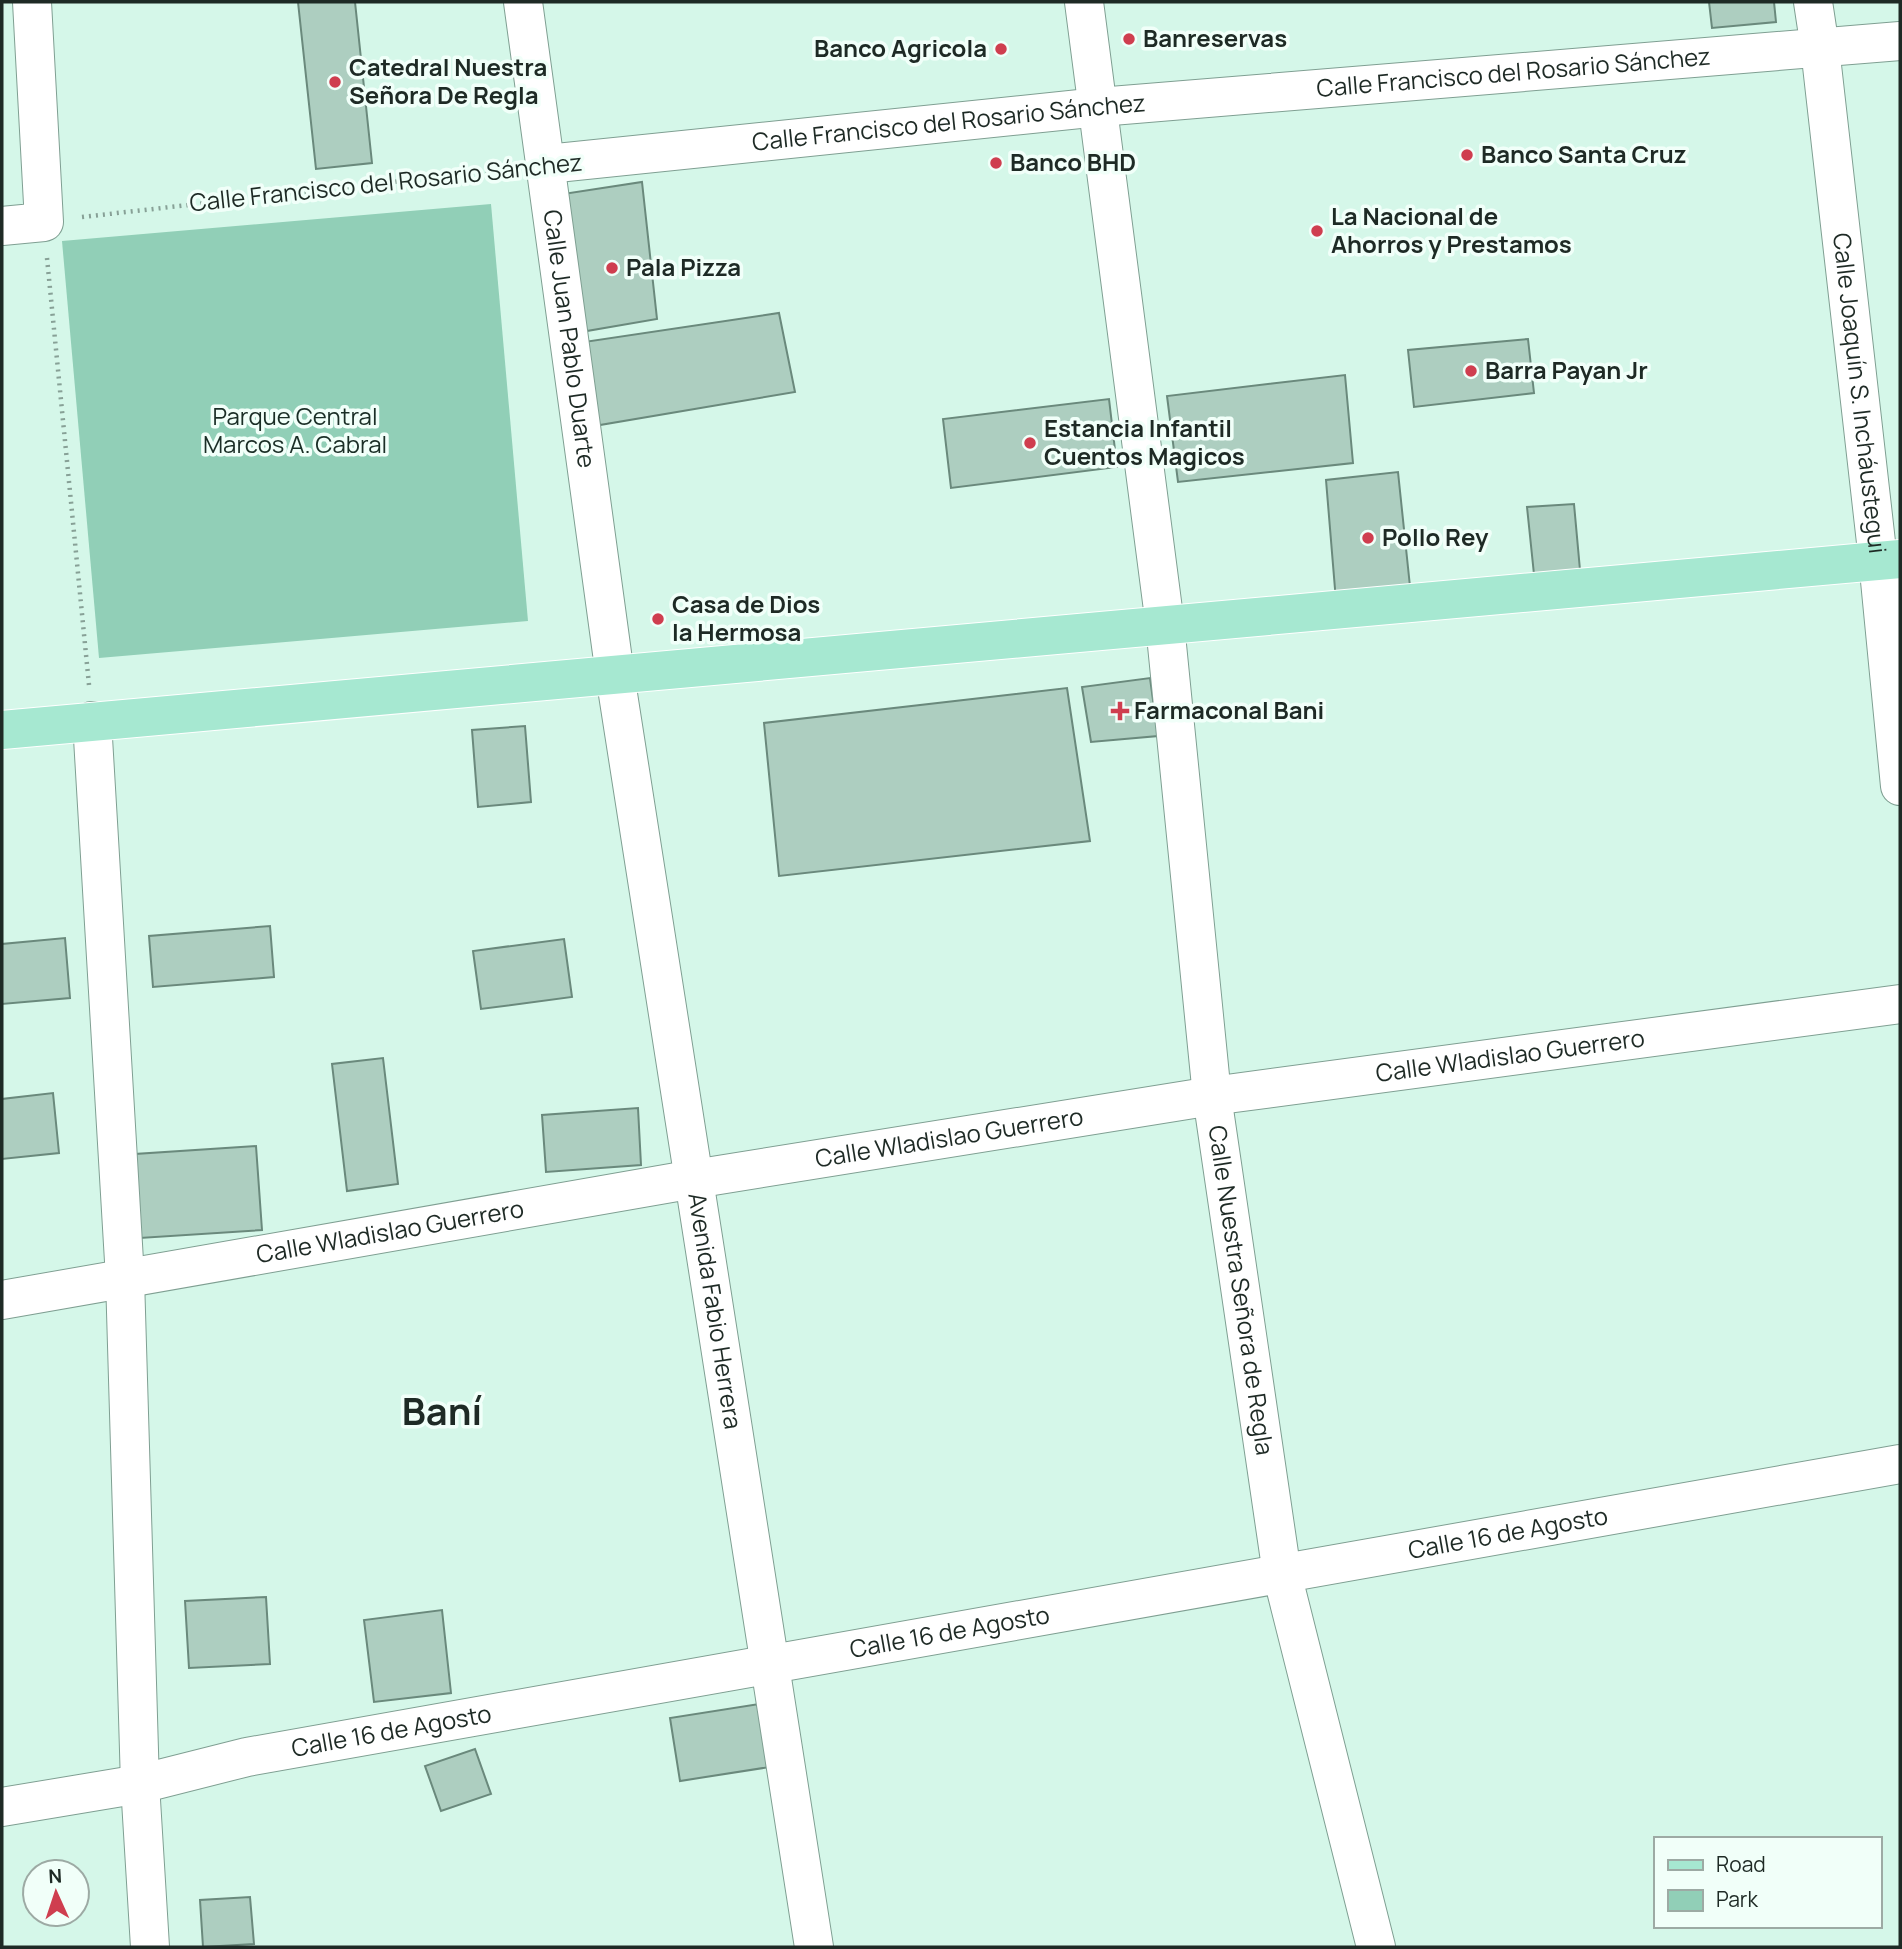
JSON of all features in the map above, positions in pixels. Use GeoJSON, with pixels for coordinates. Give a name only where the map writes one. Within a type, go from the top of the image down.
{"type":"FeatureCollection","features":[{"type":"Feature","properties":{"kind":"main road"},"geometry":{"type":"LineString","coordinates":[[2,730],[1889,560]]}},
{"type":"Feature","properties":{"kind":"street"},"geometry":{"type":"LineString","coordinates":[[2,226],[44,222],[33,2]]}},
{"type":"Feature","properties":{"kind":"street","name":"Calle Juan Pablo Duarte"},"geometry":{"type":"LineString","coordinates":[[523,2],[615,675]]}},
{"type":"Feature","properties":{"kind":"street","name":"Calle Nuestra Señora de Regla"},"geometry":{"type":"LineString","coordinates":[[1084,2],[1164,625],[1212,1096],[1282,1574],[1376,1947]]}},
{"type":"Feature","properties":{"kind":"street","name":"Calle Joaquín S. Incháustegui"},"geometry":{"type":"LineString","coordinates":[[1813,2],[1889,560],[1900,786]]}},
{"type":"Feature","properties":{"kind":"street","name":"Calle Francisco del Rosario Sánchez"},"geometry":{"type":"LineString","coordinates":[[547,164],[1099,107],[1900,41]]}},
{"type":"Feature","properties":{"kind":"street","name":"Avenida Fabio Herrera"},"geometry":{"type":"LineString","coordinates":[[615,675],[814,1947]]}},
{"type":"Feature","properties":{"kind":"street"},"geometry":{"type":"LineString","coordinates":[[92,720],[125,1278],[139,1784],[150,1947]]}},
{"type":"Feature","properties":{"kind":"street","name":"Calle Wladislao Guerrero"},"geometry":{"type":"LineString","coordinates":[[2,1300],[694,1179],[1212,1096],[1900,1004]]}},
{"type":"Feature","properties":{"kind":"street","name":"Calle 16 de Agosto"},"geometry":{"type":"LineString","coordinates":[[2,1807],[139,1784],[247,1757],[1900,1464]]}},
{"type":"Feature","properties":{"kind":"path","name":"Calle Francisco del Rosario Sánchez"},"geometry":{"type":"LineString","coordinates":[[44,222],[547,164]]}},
{"type":"Feature","properties":{"kind":"path"},"geometry":{"type":"LineString","coordinates":[[44,222],[92,720]]}},
{"type":"Feature","properties":{"kind":"green space","name":"Parque Central Marcos A. Cabral"},"geometry":{"type":"Polygon","coordinates":[[[491,204],[528,621],[99,658],[62,241],[491,204]]]}},
{"type":"Feature","properties":{"kind":"building","name":"Catedral Nuestra Señora De Regla"},"geometry":{"type":"Polygon","coordinates":[[[298,2],[355,2],[372,163],[316,169],[298,2]]]}},
{"type":"Feature","properties":{"kind":"building"},"geometry":{"type":"Polygon","coordinates":[[[1709,2],[1774,2],[1776,22],[1712,28],[1709,2]]]}},
{"type":"Feature","properties":{"kind":"building","name":"Pala Pizza"},"geometry":{"type":"Polygon","coordinates":[[[642,182],[657,319],[581,332],[563,194],[642,182]]]}},
{"type":"Feature","properties":{"kind":"building"},"geometry":{"type":"Polygon","coordinates":[[[779,313],[795,392],[594,426],[584,342],[779,313]]]}},
{"type":"Feature","properties":{"kind":"building","name":"Barra Payan Jr"},"geometry":{"type":"Polygon","coordinates":[[[1528,339],[1534,393],[1414,407],[1408,350],[1528,339]]]}},
{"type":"Feature","properties":{"kind":"building"},"geometry":{"type":"Polygon","coordinates":[[[1345,375],[1353,463],[1178,482],[1167,396],[1345,375]]]}},
{"type":"Feature","properties":{"kind":"building","name":"Estancia Infantil Cuentos Magicos"},"geometry":{"type":"Polygon","coordinates":[[[1109,399],[1117,467],[951,488],[943,419],[1109,399]]]}},
{"type":"Feature","properties":{"kind":"building","name":"Pollo Rey"},"geometry":{"type":"Polygon","coordinates":[[[1398,472],[1411,596],[1336,601],[1326,480],[1398,472]]]}},
{"type":"Feature","properties":{"kind":"building"},"geometry":{"type":"Polygon","coordinates":[[[1574,504],[1581,581],[1535,584],[1527,507],[1574,504]]]}},
{"type":"Feature","properties":{"kind":"building","name":"Farmaconal Bani"},"geometry":{"type":"Polygon","coordinates":[[[1150,678],[1158,736],[1091,742],[1082,687],[1150,678]]]}},
{"type":"Feature","properties":{"kind":"building"},"geometry":{"type":"Polygon","coordinates":[[[1067,688],[1090,841],[779,876],[764,723],[1067,688]]]}},
{"type":"Feature","properties":{"kind":"building"},"geometry":{"type":"Polygon","coordinates":[[[525,726],[531,802],[478,807],[472,730],[525,726]]]}},
{"type":"Feature","properties":{"kind":"building"},"geometry":{"type":"Polygon","coordinates":[[[270,926],[274,977],[153,987],[149,936],[270,926]]]}},
{"type":"Feature","properties":{"kind":"building"},"geometry":{"type":"Polygon","coordinates":[[[65,938],[70,998],[2,1004],[2,944],[65,938]]]}},
{"type":"Feature","properties":{"kind":"building"},"geometry":{"type":"Polygon","coordinates":[[[564,939],[572,997],[481,1009],[473,951],[564,939]]]}},
{"type":"Feature","properties":{"kind":"building"},"geometry":{"type":"Polygon","coordinates":[[[383,1058],[398,1184],[347,1191],[332,1064],[383,1058]]]}},
{"type":"Feature","properties":{"kind":"building"},"geometry":{"type":"Polygon","coordinates":[[[53,1093],[59,1153],[2,1159],[2,1099],[53,1093]]]}},
{"type":"Feature","properties":{"kind":"building"},"geometry":{"type":"Polygon","coordinates":[[[638,1108],[641,1165],[546,1172],[542,1115],[638,1108]]]}},
{"type":"Feature","properties":{"kind":"building"},"geometry":{"type":"Polygon","coordinates":[[[256,1146],[262,1230],[140,1238],[135,1154],[256,1146]]]}},
{"type":"Feature","properties":{"kind":"building"},"geometry":{"type":"Polygon","coordinates":[[[266,1597],[270,1664],[189,1668],[185,1601],[266,1597]]]}},
{"type":"Feature","properties":{"kind":"building"},"geometry":{"type":"Polygon","coordinates":[[[442,1610],[451,1693],[374,1702],[364,1620],[442,1610]]]}},
{"type":"Feature","properties":{"kind":"building"},"geometry":{"type":"Polygon","coordinates":[[[766,1703],[776,1766],[680,1781],[670,1718],[766,1703]]]}},
{"type":"Feature","properties":{"kind":"building"},"geometry":{"type":"Polygon","coordinates":[[[475,1749],[491,1794],[441,1811],[425,1766],[475,1749]]]}},
{"type":"Feature","properties":{"kind":"building"},"geometry":{"type":"Polygon","coordinates":[[[250,1897],[254,1944],[203,1947],[200,1900],[250,1897]]]}},
{"type":"Feature","properties":{"kind":"place","name":"Banreservas"},"geometry":{"type":"Point","coordinates":[1129,39]}},
{"type":"Feature","properties":{"kind":"place","name":"Banco Agricola"},"geometry":{"type":"Point","coordinates":[1001,49]}},
{"type":"Feature","properties":{"kind":"place","name":"Catedral Nuestra Señora De Regla"},"geometry":{"type":"Point","coordinates":[335,82]}},
{"type":"Feature","properties":{"kind":"place","name":"Banco Santa Cruz"},"geometry":{"type":"Point","coordinates":[1467,155]}},
{"type":"Feature","properties":{"kind":"place","name":"Banco BHD"},"geometry":{"type":"Point","coordinates":[996,163]}},
{"type":"Feature","properties":{"kind":"place","name":"La Nacional de Ahorros y Prestamos"},"geometry":{"type":"Point","coordinates":[1317,231]}},
{"type":"Feature","properties":{"kind":"place","name":"Pala Pizza"},"geometry":{"type":"Point","coordinates":[612,268]}},
{"type":"Feature","properties":{"kind":"place","name":"Barra Payan Jr"},"geometry":{"type":"Point","coordinates":[1471,371]}},
{"type":"Feature","properties":{"kind":"place","name":"Estancia Infantil Cuentos Magicos"},"geometry":{"type":"Point","coordinates":[1030,443]}},
{"type":"Feature","properties":{"kind":"place","name":"Pollo Rey"},"geometry":{"type":"Point","coordinates":[1368,538]}},
{"type":"Feature","properties":{"kind":"place","name":"Casa de Dios la Hermosa"},"geometry":{"type":"Point","coordinates":[658,619]}},
{"type":"Feature","properties":{"kind":"place","name":"Farmaconal Bani"},"geometry":{"type":"Point","coordinates":[1120,711]}},
{"type":"Feature","properties":{"kind":"district","name":"Baní"},"geometry":{"type":"Point","coordinates":[442,1412]}}]}
